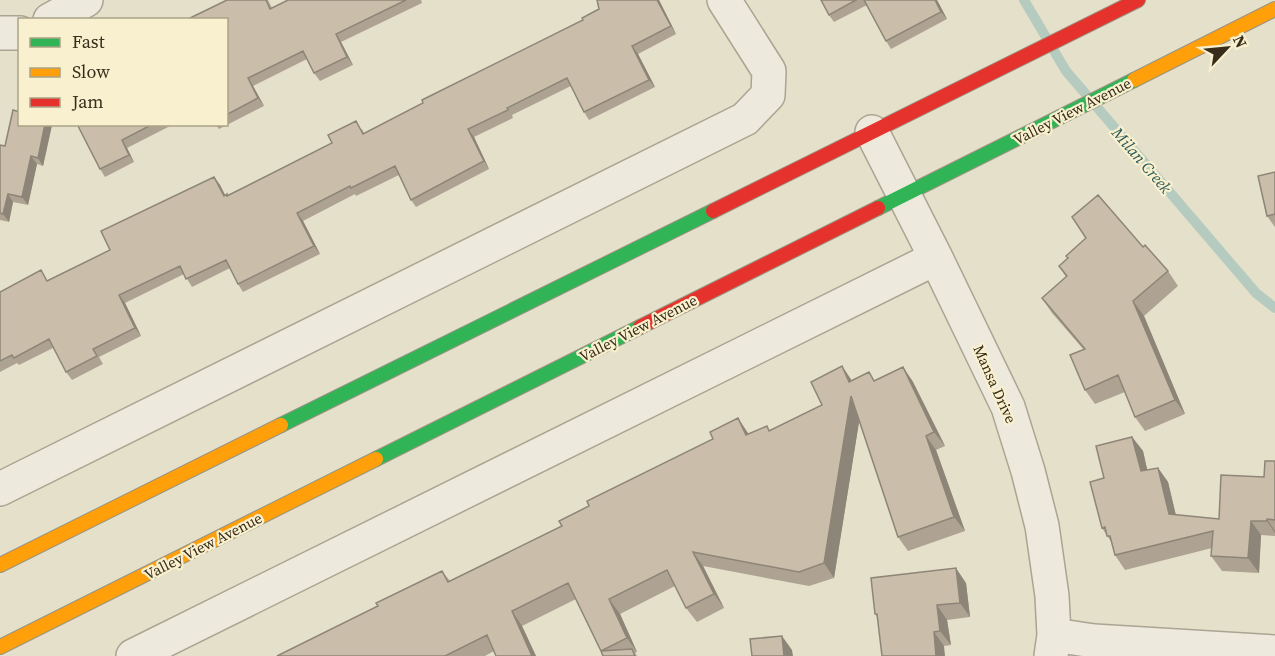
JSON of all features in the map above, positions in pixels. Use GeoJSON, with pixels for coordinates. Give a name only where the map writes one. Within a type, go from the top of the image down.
{"type":"FeatureCollection","features":[{"type":"Feature","properties":{"kind":"main road"},"geometry":{"type":"LineString","coordinates":[[0,565],[1138,0]]}},
{"type":"Feature","properties":{"kind":"main road","name":"Valley View Avenue"},"geometry":{"type":"LineString","coordinates":[[0,647],[1275,9]]}},
{"type":"Feature","properties":{"kind":"street"},"geometry":{"type":"LineString","coordinates":[[54,18],[86,0]]}},
{"type":"Feature","properties":{"kind":"street"},"geometry":{"type":"LineString","coordinates":[[0,489],[745,120],[768,95],[769,71],[724,0]]}},
{"type":"Feature","properties":{"kind":"street"},"geometry":{"type":"LineString","coordinates":[[0,33],[18,33]]}},
{"type":"Feature","properties":{"kind":"street","name":"Mansa Drive"},"geometry":{"type":"LineString","coordinates":[[872,132],[1008,408],[1042,526],[1052,596],[1052,645]]}},
{"type":"Feature","properties":{"kind":"street"},"geometry":{"type":"LineString","coordinates":[[133,656],[936,258]]}},
{"type":"Feature","properties":{"kind":"street"},"geometry":{"type":"LineString","coordinates":[[1052,645],[1094,641],[1275,652]]}},
{"type":"Feature","properties":{"kind":"building"},"geometry":{"type":"Polygon","coordinates":[[[227,0],[266,0],[270,9],[288,0],[406,0],[336,34],[347,57],[314,73],[303,51],[248,78],[258,98],[228,114],[228,18],[190,18],[227,0]]]}},
{"type":"Feature","properties":{"kind":"building"},"geometry":{"type":"Polygon","coordinates":[[[597,0],[657,0],[671,26],[632,46],[649,80],[584,112],[567,78],[468,129],[484,161],[411,200],[395,166],[297,213],[314,246],[238,284],[226,260],[186,279],[180,266],[119,295],[135,328],[93,349],[97,356],[66,372],[49,339],[14,358],[12,355],[0,361],[0,292],[41,270],[47,281],[110,250],[101,231],[214,177],[224,196],[227,194],[227,196],[332,143],[328,135],[356,121],[363,134],[423,103],[422,100],[583,20],[582,18],[599,9],[597,0]]]}},
{"type":"Feature","properties":{"kind":"building"},"geometry":{"type":"Polygon","coordinates":[[[821,0],[856,0],[829,15],[821,0]]]}},
{"type":"Feature","properties":{"kind":"building"},"geometry":{"type":"Polygon","coordinates":[[[864,0],[935,0],[941,12],[886,41],[864,0]]]}},
{"type":"Feature","properties":{"kind":"building"},"geometry":{"type":"Polygon","coordinates":[[[13,110],[18,111],[18,126],[45,126],[38,158],[31,156],[22,197],[8,194],[3,214],[0,213],[0,145],[5,146],[13,110]]]}},
{"type":"Feature","properties":{"kind":"building"},"geometry":{"type":"Polygon","coordinates":[[[78,126],[149,126],[122,140],[129,155],[100,169],[78,126]]]}},
{"type":"Feature","properties":{"kind":"building"},"geometry":{"type":"Polygon","coordinates":[[[1275,172],[1275,214],[1267,216],[1258,176],[1275,172]]]}},
{"type":"Feature","properties":{"kind":"building"},"geometry":{"type":"Polygon","coordinates":[[[1098,195],[1143,247],[1145,245],[1168,271],[1133,301],[1175,400],[1135,417],[1118,375],[1085,390],[1070,355],[1085,349],[1042,298],[1067,276],[1059,266],[1068,258],[1066,256],[1086,238],[1072,217],[1098,195]]]}},
{"type":"Feature","properties":{"kind":"building"},"geometry":{"type":"Polygon","coordinates":[[[842,366],[849,382],[869,372],[874,381],[903,367],[934,432],[926,436],[954,517],[898,537],[851,396],[824,563],[799,572],[693,552],[714,594],[686,608],[667,570],[609,599],[627,638],[601,651],[568,583],[512,611],[532,656],[496,656],[487,635],[445,656],[277,656],[378,606],[376,603],[442,571],[448,582],[562,526],[559,521],[589,506],[587,501],[713,439],[710,432],[738,418],[746,435],[767,426],[769,431],[822,405],[811,382],[842,366]]]}},
{"type":"Feature","properties":{"kind":"building"},"geometry":{"type":"Polygon","coordinates":[[[1132,437],[1141,471],[1158,468],[1169,514],[1219,519],[1221,475],[1264,477],[1265,461],[1275,461],[1275,520],[1251,521],[1248,558],[1211,556],[1213,531],[1115,555],[1110,536],[1107,536],[1105,527],[1102,528],[1090,482],[1104,478],[1096,446],[1132,437]]]}},
{"type":"Feature","properties":{"kind":"building"},"geometry":{"type":"Polygon","coordinates":[[[956,568],[960,603],[937,605],[940,631],[934,632],[936,656],[882,656],[871,578],[956,568]]]}},
{"type":"Feature","properties":{"kind":"building"},"geometry":{"type":"Polygon","coordinates":[[[782,636],[784,656],[752,656],[750,639],[782,636]]]}},
{"type":"Feature","properties":{"kind":"building"},"geometry":{"type":"Polygon","coordinates":[[[632,649],[635,656],[603,656],[601,651],[632,649]]]}},
{"type":"Feature","properties":{"kind":"waterway","name":"Milan Creek"},"geometry":{"type":"LineString","coordinates":[[1024,0],[1066,71],[1256,293],[1275,308]]}},
{"type":"Feature","properties":{"kind":"traffic: fast"},"geometry":{"type":"LineString","coordinates":[[878,208],[1134,80]]}},
{"type":"Feature","properties":{"kind":"traffic: fast"},"geometry":{"type":"LineString","coordinates":[[281,425],[713,211]]}},
{"type":"Feature","properties":{"kind":"traffic: fast"},"geometry":{"type":"LineString","coordinates":[[376,459],[640,327]]}},
{"type":"Feature","properties":{"kind":"traffic: slow"},"geometry":{"type":"LineString","coordinates":[[1134,80],[1275,9]]}},
{"type":"Feature","properties":{"kind":"traffic: slow"},"geometry":{"type":"LineString","coordinates":[[0,565],[281,425]]}},
{"type":"Feature","properties":{"kind":"traffic: slow"},"geometry":{"type":"LineString","coordinates":[[0,647],[376,459]]}},
{"type":"Feature","properties":{"kind":"traffic: jam"},"geometry":{"type":"LineString","coordinates":[[713,211],[1138,0]]}},
{"type":"Feature","properties":{"kind":"traffic: jam"},"geometry":{"type":"LineString","coordinates":[[640,327],[878,208]]}}]}
